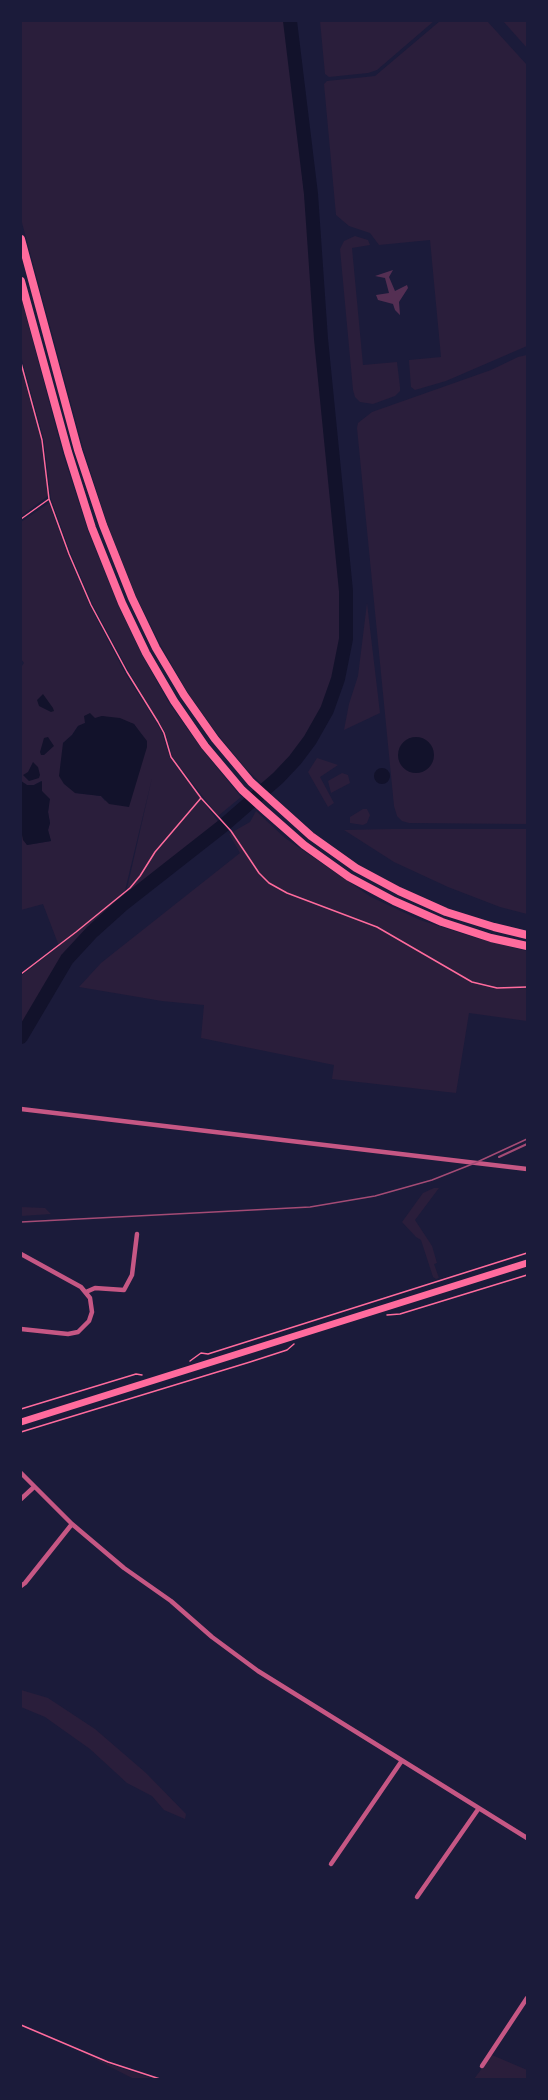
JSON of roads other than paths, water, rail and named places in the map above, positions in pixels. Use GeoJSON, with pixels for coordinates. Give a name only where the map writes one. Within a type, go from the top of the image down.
{"type":"FeatureCollection","features":[{"type":"Feature","properties":{"kind":"highway"},"geometry":{"type":"LineString","coordinates":[[21,239],[78,450],[103,525],[132,598],[156,648],[184,695],[215,739],[251,782],[272,802],[311,836],[347,862],[399,891],[446,912],[527,935]]}},
{"type":"Feature","properties":{"kind":"highway"},"geometry":{"type":"LineString","coordinates":[[21,281],[68,452],[92,528],[122,603],[146,653],[174,700],[206,746],[242,790],[304,845],[349,877],[394,901],[442,922],[490,938],[527,946]]}},
{"type":"Feature","properties":{"kind":"main road"},"geometry":{"type":"LineString","coordinates":[[21,1422],[527,1263]]}},
{"type":"Feature","properties":{"kind":"street"},"geometry":{"type":"LineString","coordinates":[[21,1108],[527,1169]]}},
{"type":"Feature","properties":{"kind":"street"},"geometry":{"type":"LineString","coordinates":[[86,1292],[94,1288],[124,1290],[132,1275],[137,1234]]}},
{"type":"Feature","properties":{"kind":"street"},"geometry":{"type":"LineString","coordinates":[[21,1254],[81,1287],[90,1298],[92,1312],[89,1321],[78,1332],[68,1334],[21,1329]]}},
{"type":"Feature","properties":{"kind":"street"},"geometry":{"type":"LineString","coordinates":[[21,1473],[72,1524],[124,1568],[165,1596],[258,1671],[527,1838]]}},
{"type":"Feature","properties":{"kind":"street"},"geometry":{"type":"LineString","coordinates":[[21,1499],[34,1487]]}},
{"type":"Feature","properties":{"kind":"street"},"geometry":{"type":"LineString","coordinates":[[21,1586],[72,1524]]}},
{"type":"Feature","properties":{"kind":"street"},"geometry":{"type":"LineString","coordinates":[[331,1864],[402,1761]]}},
{"type":"Feature","properties":{"kind":"street"},"geometry":{"type":"LineString","coordinates":[[417,1897],[479,1808]]}},
{"type":"Feature","properties":{"kind":"street"},"geometry":{"type":"LineString","coordinates":[[482,2066],[527,1998]]}},
{"type":"Feature","properties":{"kind":"waterway"},"geometry":{"type":"LineString","coordinates":[[21,1037],[67,959],[92,932],[122,905],[224,825],[295,760],[310,740],[327,710],[338,679],[346,639],[346,591],[321,339],[311,194],[290,21]]}},
{"type":"Feature","properties":{"kind":"tram line"},"geometry":{"type":"LineString","coordinates":[[21,1222],[310,1207],[375,1196],[432,1180],[527,1139]]}},
{"type":"Feature","properties":{"kind":"railway"},"geometry":{"type":"LineString","coordinates":[[499,1157],[527,1144]]}}]}
